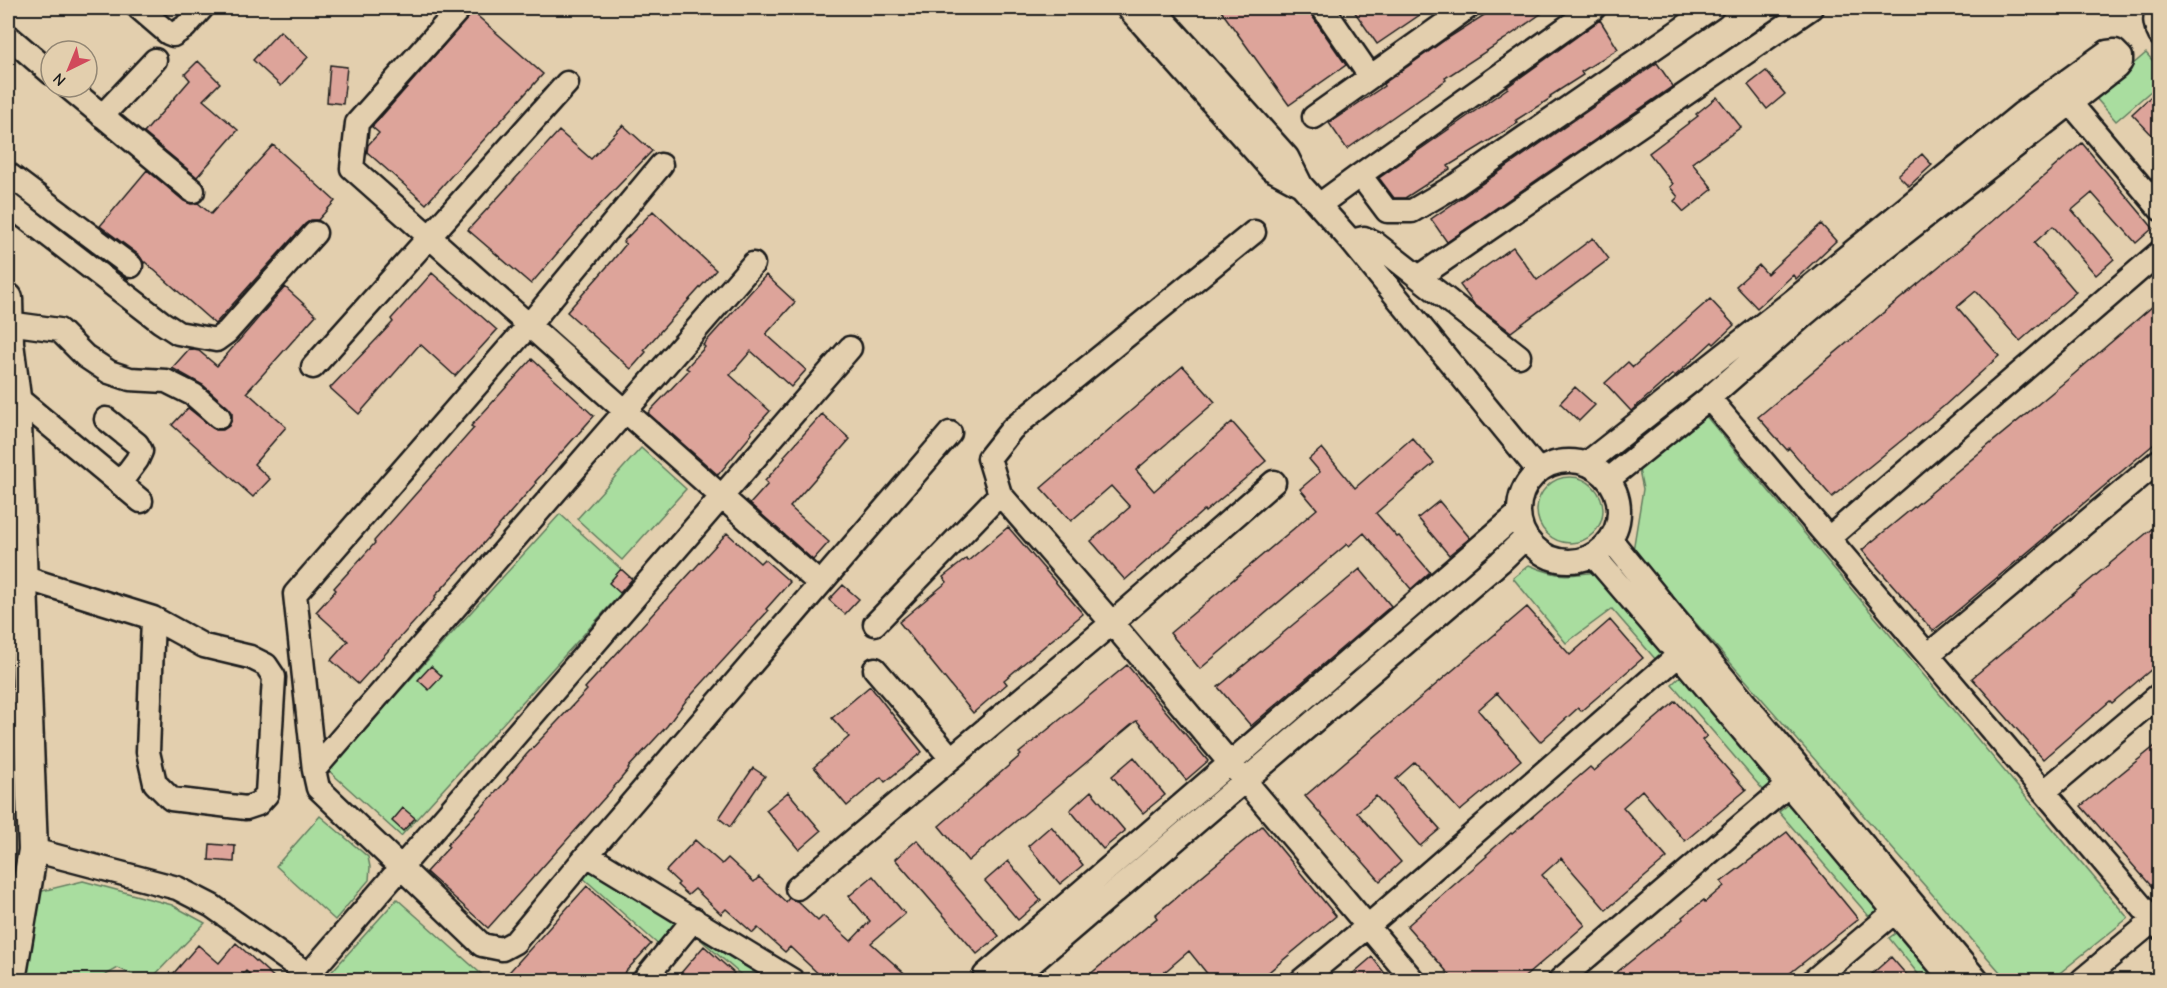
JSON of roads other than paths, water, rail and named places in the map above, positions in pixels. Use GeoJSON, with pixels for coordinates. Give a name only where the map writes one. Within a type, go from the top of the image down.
{"type":"FeatureCollection","features":[{"type":"Feature","properties":{"kind":"main road"},"geometry":{"type":"LineString","coordinates":[[8,315],[16,397],[13,495],[33,850],[11,981]]}},
{"type":"Feature","properties":{"kind":"street"},"geometry":{"type":"LineString","coordinates":[[139,8],[173,35],[185,27],[202,8]]}},
{"type":"Feature","properties":{"kind":"street"},"geometry":{"type":"LineString","coordinates":[[460,8],[357,123],[352,168],[820,584]]}},
{"type":"Feature","properties":{"kind":"street"},"geometry":{"type":"LineString","coordinates":[[1128,8],[1271,169],[1301,185]]}},
{"type":"Feature","properties":{"kind":"street"},"geometry":{"type":"LineString","coordinates":[[1153,8],[1287,157],[1301,185],[1351,241],[1538,470]]}},
{"type":"Feature","properties":{"kind":"street"},"geometry":{"type":"LineString","coordinates":[[1323,8],[1370,76]]}},
{"type":"Feature","properties":{"kind":"street"},"geometry":{"type":"LineString","coordinates":[[1319,205],[1594,8]]}},
{"type":"Feature","properties":{"kind":"street"},"geometry":{"type":"LineString","coordinates":[[1360,176],[1387,211],[1412,211],[1456,185],[1712,8]]}},
{"type":"Feature","properties":{"kind":"street"},"geometry":{"type":"LineString","coordinates":[[1419,277],[1811,8]]}},
{"type":"Feature","properties":{"kind":"street"},"geometry":{"type":"LineString","coordinates":[[2159,8],[2155,13],[2155,24],[2160,35]]}},
{"type":"Feature","properties":{"kind":"street"},"geometry":{"type":"LineString","coordinates":[[1314,117],[1457,10]]}},
{"type":"Feature","properties":{"kind":"street"},"geometry":{"type":"LineString","coordinates":[[8,36],[39,63]]}},
{"type":"Feature","properties":{"kind":"street"},"geometry":{"type":"LineString","coordinates":[[102,116],[155,60]]}},
{"type":"Feature","properties":{"kind":"street"},"geometry":{"type":"LineString","coordinates":[[313,367],[567,83]]}},
{"type":"Feature","properties":{"kind":"street"},"geometry":{"type":"LineString","coordinates":[[2064,95],[2160,209]]}},
{"type":"Feature","properties":{"kind":"street"},"geometry":{"type":"LineString","coordinates":[[1609,479],[1709,398],[2064,95]]}},
{"type":"Feature","properties":{"kind":"street"},"geometry":{"type":"LineString","coordinates":[[1587,463],[1795,299],[2012,122],[2064,95]]}},
{"type":"Feature","properties":{"kind":"street"},"geometry":{"type":"LineString","coordinates":[[82,99],[193,191]]}},
{"type":"Feature","properties":{"kind":"street"},"geometry":{"type":"LineString","coordinates":[[661,165],[529,325],[295,594],[314,770],[318,788],[482,945],[502,949],[515,942],[950,433]]}},
{"type":"Feature","properties":{"kind":"street"},"geometry":{"type":"LineString","coordinates":[[8,174],[131,266]]}},
{"type":"Feature","properties":{"kind":"street"},"geometry":{"type":"LineString","coordinates":[[8,204],[161,322],[178,333],[216,340],[227,332],[315,233]]}},
{"type":"Feature","properties":{"kind":"street"},"geometry":{"type":"LineString","coordinates":[[1254,232],[1012,429],[988,458],[1000,494],[1112,623],[1413,981]]}},
{"type":"Feature","properties":{"kind":"street"},"geometry":{"type":"LineString","coordinates":[[1351,241],[1364,238],[1375,243],[1519,356]]}},
{"type":"Feature","properties":{"kind":"street"},"geometry":{"type":"LineString","coordinates":[[1829,538],[2160,252]]}},
{"type":"Feature","properties":{"kind":"street"},"geometry":{"type":"LineString","coordinates":[[314,770],[753,264]]}},
{"type":"Feature","properties":{"kind":"street"},"geometry":{"type":"LineString","coordinates":[[8,315],[59,330],[85,356],[109,372],[130,379],[166,381],[194,395],[219,417]]}},
{"type":"Feature","properties":{"kind":"street"},"geometry":{"type":"LineString","coordinates":[[33,850],[177,888],[212,906],[301,975],[401,867],[723,498],[850,348]]}},
{"type":"Feature","properties":{"kind":"street"},"geometry":{"type":"LineString","coordinates":[[16,397],[141,501]]}},
{"type":"Feature","properties":{"kind":"street"},"geometry":{"type":"LineString","coordinates":[[1709,398],[2044,792],[2158,921],[2082,981]]}},
{"type":"Feature","properties":{"kind":"street"},"geometry":{"type":"LineString","coordinates":[[106,419],[137,444],[141,452],[120,483]]}},
{"type":"Feature","properties":{"kind":"street"},"geometry":{"type":"LineString","coordinates":[[1570,460],[1587,463],[1609,479],[1618,498],[1619,520],[1611,540],[1594,556],[1569,562],[1544,555],[1526,537],[1518,514],[1520,497],[1527,482],[1538,470],[1553,462],[1570,460]]}},
{"type":"Feature","properties":{"kind":"street"},"geometry":{"type":"LineString","coordinates":[[1928,655],[2160,460]]}},
{"type":"Feature","properties":{"kind":"street"},"geometry":{"type":"LineString","coordinates":[[797,888],[1112,623],[1274,482]]}},
{"type":"Feature","properties":{"kind":"street"},"geometry":{"type":"LineString","coordinates":[[875,624],[1000,494]]}},
{"type":"Feature","properties":{"kind":"street"},"geometry":{"type":"LineString","coordinates":[[1012,981],[1518,514]]}},
{"type":"Feature","properties":{"kind":"street"},"geometry":{"type":"LineString","coordinates":[[990,981],[985,975],[1500,562],[1526,537]]}},
{"type":"Feature","properties":{"kind":"street"},"geometry":{"type":"LineString","coordinates":[[1611,540],[1686,648]]}},
{"type":"Feature","properties":{"kind":"street"},"geometry":{"type":"LineString","coordinates":[[1594,556],[1686,648],[1902,906],[1977,981]]}},
{"type":"Feature","properties":{"kind":"street"},"geometry":{"type":"LineString","coordinates":[[17,558],[153,618],[204,646],[250,657],[266,665],[274,677],[267,794],[258,804],[246,808],[171,799],[155,783],[148,752],[153,618]]}},
{"type":"Feature","properties":{"kind":"street"},"geometry":{"type":"LineString","coordinates":[[1302,981],[1368,927],[1686,648]]}},
{"type":"Feature","properties":{"kind":"street"},"geometry":{"type":"LineString","coordinates":[[875,669],[951,758]]}},
{"type":"Feature","properties":{"kind":"street"},"geometry":{"type":"LineString","coordinates":[[2044,792],[2160,694]]}},
{"type":"Feature","properties":{"kind":"street"},"geometry":{"type":"LineString","coordinates":[[1560,981],[1796,779]]}},
{"type":"Feature","properties":{"kind":"street"},"geometry":{"type":"LineString","coordinates":[[587,855],[792,981]]}},
{"type":"Feature","properties":{"kind":"street"},"geometry":{"type":"LineString","coordinates":[[1814,981],[1902,906]]}},
{"type":"Feature","properties":{"kind":"street"},"geometry":{"type":"LineString","coordinates":[[1902,906],[1952,981]]}},
{"type":"Feature","properties":{"kind":"street"},"geometry":{"type":"LineString","coordinates":[[644,981],[694,920]]}}]}
